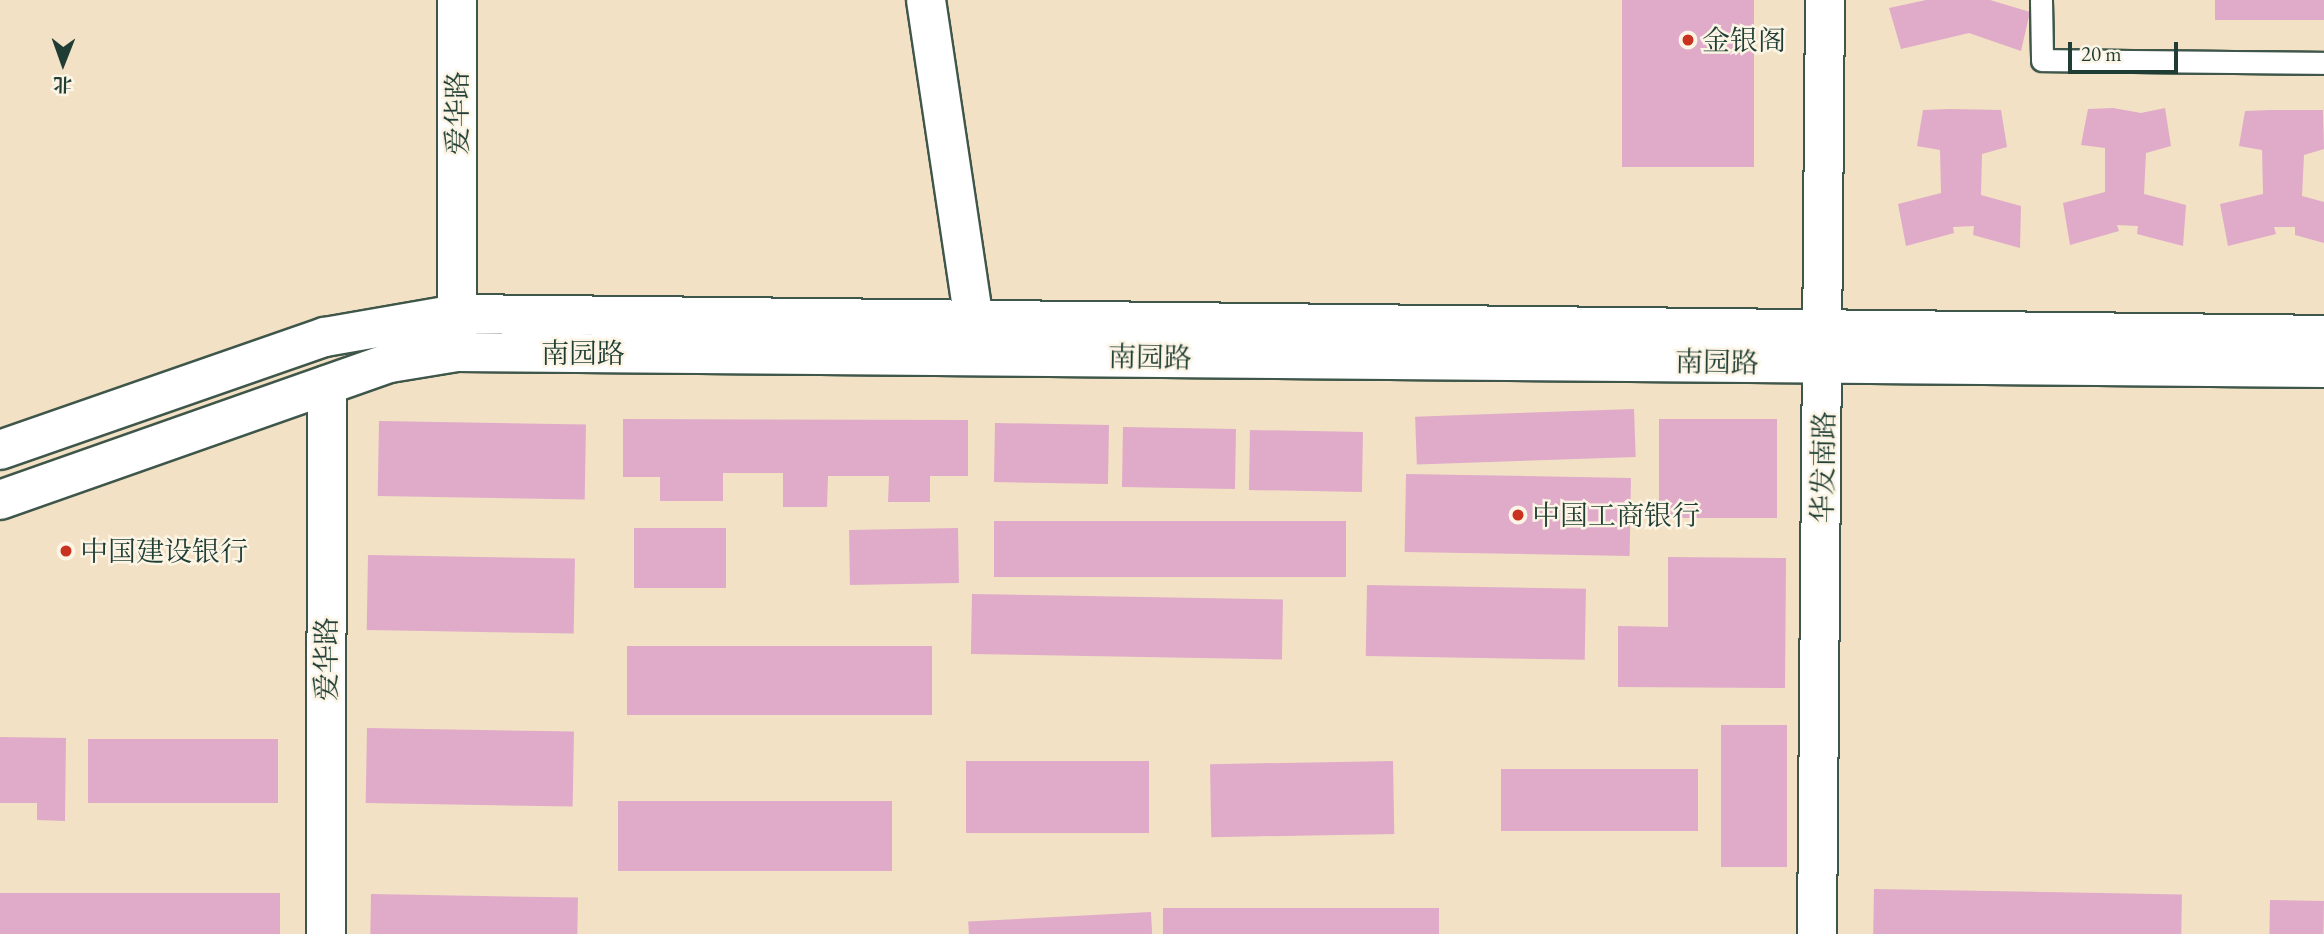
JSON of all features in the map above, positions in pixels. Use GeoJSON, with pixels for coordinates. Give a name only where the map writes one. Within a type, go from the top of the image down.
{"type":"FeatureCollection","features":[{"type":"Feature","properties":{"kind":"main road","name":"爱华路"},"geometry":{"type":"LineString","coordinates":[[457,0],[457,352]]}},
{"type":"Feature","properties":{"kind":"main road"},"geometry":{"type":"LineString","coordinates":[[926,0],[977,338]]}},
{"type":"Feature","properties":{"kind":"main road","name":"华发南路"},"geometry":{"type":"LineString","coordinates":[[1817,934],[1825,0]]}},
{"type":"Feature","properties":{"kind":"main road","name":"南园路"},"geometry":{"type":"LineString","coordinates":[[0,450],[325,337],[457,314],[977,338],[1824,347],[2324,368]]}},
{"type":"Feature","properties":{"kind":"main road","name":"南园路"},"geometry":{"type":"LineString","coordinates":[[1824,347],[2324,335]]}},
{"type":"Feature","properties":{"kind":"main road","name":"南园路"},"geometry":{"type":"LineString","coordinates":[[0,500],[390,363],[457,352],[977,338]]}},
{"type":"Feature","properties":{"kind":"main road","name":"爱华路"},"geometry":{"type":"LineString","coordinates":[[326,934],[327,385]]}},
{"type":"Feature","properties":{"kind":"lane"},"geometry":{"type":"LineString","coordinates":[[2042,0],[2042,60],[2324,63]]}},
{"type":"Feature","properties":{"kind":"building","name":"金银阁"},"geometry":{"type":"Polygon","coordinates":[[[1622,0],[1754,0],[1754,167],[1622,167],[1622,0]]]}},
{"type":"Feature","properties":{"kind":"building"},"geometry":{"type":"Polygon","coordinates":[[[1926,0],[1990,0],[2030,12],[2021,51],[1969,33],[1901,49],[1889,8],[1926,0]]]}},
{"type":"Feature","properties":{"kind":"building"},"geometry":{"type":"Polygon","coordinates":[[[2215,0],[2324,0],[2324,20],[2215,20],[2215,0]]]}},
{"type":"Feature","properties":{"kind":"building"},"geometry":{"type":"Polygon","coordinates":[[[2113,108],[2141,113],[2165,108],[2171,146],[2146,153],[2144,194],[2186,205],[2183,246],[2137,234],[2138,226],[2117,225],[2119,231],[2070,245],[2063,203],[2105,192],[2105,148],[2081,145],[2088,109],[2113,108]]]}},
{"type":"Feature","properties":{"kind":"building"},"geometry":{"type":"Polygon","coordinates":[[[1923,110],[2001,110],[2007,147],[1982,154],[1981,195],[2021,206],[2020,248],[1973,235],[1974,226],[1953,227],[1954,233],[1906,246],[1898,204],[1941,193],[1940,150],[1917,146],[1923,110]]]}},
{"type":"Feature","properties":{"kind":"building"},"geometry":{"type":"Polygon","coordinates":[[[2323,110],[2324,149],[2304,155],[2302,196],[2324,202],[2324,243],[2295,235],[2295,227],[2274,227],[2276,234],[2228,246],[2220,204],[2263,194],[2262,150],[2239,146],[2245,111],[2323,110]]]}},
{"type":"Feature","properties":{"kind":"building"},"geometry":{"type":"Polygon","coordinates":[[[1634,409],[1636,457],[1417,465],[1415,417],[1634,409]]]}},
{"type":"Feature","properties":{"kind":"building"},"geometry":{"type":"Polygon","coordinates":[[[623,419],[968,420],[968,476],[930,476],[930,502],[888,502],[889,476],[828,476],[827,507],[783,507],[783,473],[723,473],[723,501],[660,501],[660,477],[623,477],[623,419]]]}},
{"type":"Feature","properties":{"kind":"building"},"geometry":{"type":"Polygon","coordinates":[[[1659,419],[1777,419],[1777,518],[1659,518],[1659,419]]]}},
{"type":"Feature","properties":{"kind":"building"},"geometry":{"type":"Polygon","coordinates":[[[379,421],[586,425],[585,500],[378,496],[379,421]]]}},
{"type":"Feature","properties":{"kind":"building"},"geometry":{"type":"Polygon","coordinates":[[[995,423],[1109,425],[1108,484],[994,482],[995,423]]]}},
{"type":"Feature","properties":{"kind":"building"},"geometry":{"type":"Polygon","coordinates":[[[1123,427],[1236,429],[1235,489],[1122,487],[1123,427]]]}},
{"type":"Feature","properties":{"kind":"building"},"geometry":{"type":"Polygon","coordinates":[[[1250,430],[1363,432],[1362,492],[1249,490],[1250,430]]]}},
{"type":"Feature","properties":{"kind":"building","name":"中国工商银行"},"geometry":{"type":"Polygon","coordinates":[[[1406,474],[1631,478],[1630,556],[1405,552],[1406,474]]]}},
{"type":"Feature","properties":{"kind":"building"},"geometry":{"type":"Polygon","coordinates":[[[994,521],[1346,521],[1346,577],[994,577],[994,521]]]}},
{"type":"Feature","properties":{"kind":"building"},"geometry":{"type":"Polygon","coordinates":[[[634,528],[726,528],[726,588],[634,588],[634,528]]]}},
{"type":"Feature","properties":{"kind":"building"},"geometry":{"type":"Polygon","coordinates":[[[958,528],[959,583],[850,585],[849,530],[958,528]]]}},
{"type":"Feature","properties":{"kind":"building"},"geometry":{"type":"Polygon","coordinates":[[[368,555],[575,559],[574,634],[367,630],[368,555]]]}},
{"type":"Feature","properties":{"kind":"building"},"geometry":{"type":"Polygon","coordinates":[[[1668,557],[1786,558],[1785,688],[1618,687],[1618,626],[1668,627],[1668,557]]]}},
{"type":"Feature","properties":{"kind":"building"},"geometry":{"type":"Polygon","coordinates":[[[1367,585],[1586,589],[1585,660],[1366,656],[1367,585]]]}},
{"type":"Feature","properties":{"kind":"building"},"geometry":{"type":"Polygon","coordinates":[[[972,594],[1283,599],[1282,659],[971,654],[972,594]]]}},
{"type":"Feature","properties":{"kind":"building"},"geometry":{"type":"Polygon","coordinates":[[[627,646],[932,646],[932,715],[627,715],[627,646]]]}},
{"type":"Feature","properties":{"kind":"building"},"geometry":{"type":"Polygon","coordinates":[[[1721,725],[1787,725],[1787,867],[1721,867],[1721,725]]]}},
{"type":"Feature","properties":{"kind":"building"},"geometry":{"type":"Polygon","coordinates":[[[367,728],[574,732],[573,807],[366,803],[367,728]]]}},
{"type":"Feature","properties":{"kind":"building"},"geometry":{"type":"Polygon","coordinates":[[[0,737],[66,738],[65,821],[37,820],[37,803],[0,803],[0,737]]]}},
{"type":"Feature","properties":{"kind":"building"},"geometry":{"type":"Polygon","coordinates":[[[88,739],[278,739],[278,803],[88,803],[88,739]]]}},
{"type":"Feature","properties":{"kind":"building"},"geometry":{"type":"Polygon","coordinates":[[[966,761],[1149,761],[1149,833],[966,833],[966,761]]]}},
{"type":"Feature","properties":{"kind":"building"},"geometry":{"type":"Polygon","coordinates":[[[1393,761],[1394,834],[1211,837],[1210,764],[1393,761]]]}},
{"type":"Feature","properties":{"kind":"building"},"geometry":{"type":"Polygon","coordinates":[[[1501,769],[1698,769],[1698,831],[1501,831],[1501,769]]]}},
{"type":"Feature","properties":{"kind":"building"},"geometry":{"type":"Polygon","coordinates":[[[618,801],[892,801],[892,871],[618,871],[618,801]]]}},
{"type":"Feature","properties":{"kind":"building"},"geometry":{"type":"Polygon","coordinates":[[[1874,889],[2182,894],[2181,934],[1873,934],[1874,889]]]}},
{"type":"Feature","properties":{"kind":"building"},"geometry":{"type":"Polygon","coordinates":[[[0,893],[280,893],[280,934],[0,934],[0,893]]]}},
{"type":"Feature","properties":{"kind":"building"},"geometry":{"type":"Polygon","coordinates":[[[371,894],[578,898],[577,934],[370,934],[371,894]]]}},
{"type":"Feature","properties":{"kind":"building"},"geometry":{"type":"Polygon","coordinates":[[[2270,900],[2324,901],[2323,934],[2269,934],[2270,900]]]}},
{"type":"Feature","properties":{"kind":"building"},"geometry":{"type":"Polygon","coordinates":[[[1163,908],[1439,908],[1439,934],[1163,934],[1163,908]]]}},
{"type":"Feature","properties":{"kind":"building"},"geometry":{"type":"Polygon","coordinates":[[[1151,912],[1152,934],[969,934],[968,922],[1151,912]]]}},
{"type":"Feature","properties":{"kind":"place","name":"金银阁"},"geometry":{"type":"Point","coordinates":[1688,40]}},
{"type":"Feature","properties":{"kind":"place","name":"中国工商银行"},"geometry":{"type":"Point","coordinates":[1518,515]}},
{"type":"Feature","properties":{"kind":"place","name":"中国建设银行"},"geometry":{"type":"Point","coordinates":[66,551]}}]}
